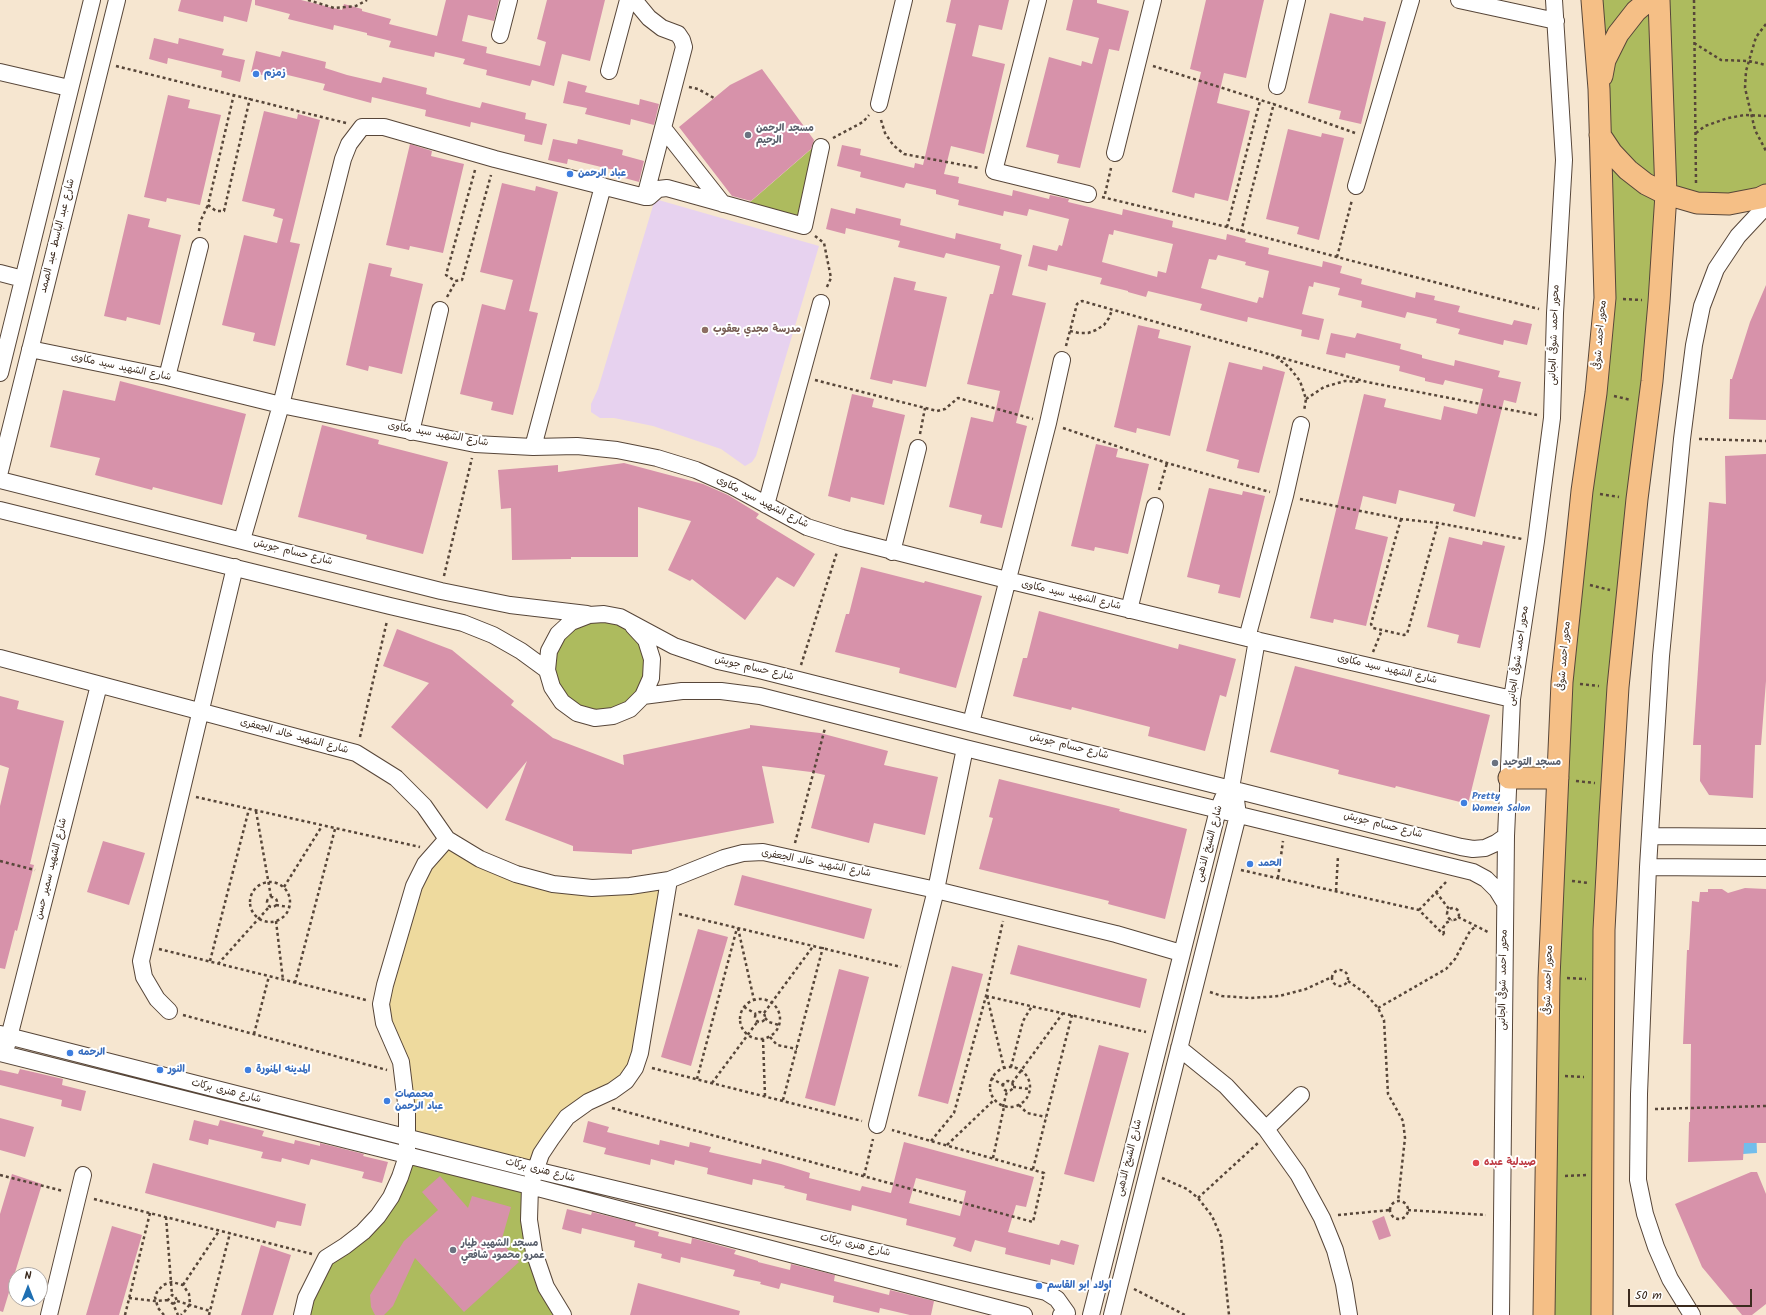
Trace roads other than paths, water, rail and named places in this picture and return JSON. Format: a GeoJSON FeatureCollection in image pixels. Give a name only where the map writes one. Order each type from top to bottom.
{"type":"FeatureCollection","features":[{"type":"Feature","properties":{"kind":"main road","name":"محور احمد شوقى"},"geometry":{"type":"LineString","coordinates":[[1544,1315],[1549,978],[1562,682],[1582,492],[1596,393],[1605,298],[1599,89],[1592,0]]}},
{"type":"Feature","properties":{"kind":"main road"},"geometry":{"type":"LineString","coordinates":[[1599,89],[1605,60],[1618,34],[1636,10],[1649,0]]}},
{"type":"Feature","properties":{"kind":"main road"},"geometry":{"type":"LineString","coordinates":[[1602,1315],[1603,979],[1606,886],[1618,687],[1659,302],[1666,194],[1659,0]]}},
{"type":"Feature","properties":{"kind":"main road"},"geometry":{"type":"LineString","coordinates":[[1600,135],[1612,154],[1628,170],[1646,184],[1666,194],[1697,203],[1765,203]]}},
{"type":"Feature","properties":{"kind":"main road"},"geometry":{"type":"LineString","coordinates":[[1509,778],[1558,778]]}},
{"type":"Feature","properties":{"kind":"street"},"geometry":{"type":"LineString","coordinates":[[0,373],[92,0]]}},
{"type":"Feature","properties":{"kind":"street","name":"شارع عبد الباسط عبد الصمد"},"geometry":{"type":"LineString","coordinates":[[0,471],[117,0]]}},
{"type":"Feature","properties":{"kind":"street"},"geometry":{"type":"LineString","coordinates":[[500,35],[509,0]]}},
{"type":"Feature","properties":{"kind":"street"},"geometry":{"type":"LineString","coordinates":[[609,71],[628,0]]}},
{"type":"Feature","properties":{"kind":"street"},"geometry":{"type":"LineString","coordinates":[[634,0],[649,18],[662,28],[678,34],[682,40],[684,48],[645,197]]}},
{"type":"Feature","properties":{"kind":"street"},"geometry":{"type":"LineString","coordinates":[[879,104],[904,0]]}},
{"type":"Feature","properties":{"kind":"street"},"geometry":{"type":"LineString","coordinates":[[1038,0],[994,171],[1088,194]]}},
{"type":"Feature","properties":{"kind":"street"},"geometry":{"type":"LineString","coordinates":[[1115,154],[1153,0]]}},
{"type":"Feature","properties":{"kind":"street"},"geometry":{"type":"LineString","coordinates":[[1277,86],[1297,0]]}},
{"type":"Feature","properties":{"kind":"street"},"geometry":{"type":"LineString","coordinates":[[1356,186],[1411,0]]}},
{"type":"Feature","properties":{"kind":"street"},"geometry":{"type":"LineString","coordinates":[[1459,0],[1556,21]]}},
{"type":"Feature","properties":{"kind":"street","name":"محور احمد شوقى الجانبى"},"geometry":{"type":"LineString","coordinates":[[1501,1315],[1504,939],[1506,836],[1512,699],[1536,541],[1552,418],[1555,313],[1564,160],[1554,0]]}},
{"type":"Feature","properties":{"kind":"street"},"geometry":{"type":"LineString","coordinates":[[0,72],[70,88]]}},
{"type":"Feature","properties":{"kind":"street"},"geometry":{"type":"LineString","coordinates":[[242,540],[280,405],[343,159],[349,144],[362,127],[384,127],[495,159],[645,197],[649,197],[662,188],[804,226],[821,147]]}},
{"type":"Feature","properties":{"kind":"street"},"geometry":{"type":"LineString","coordinates":[[663,128],[723,204]]}},
{"type":"Feature","properties":{"kind":"street"},"geometry":{"type":"LineString","coordinates":[[533,447],[603,186]]}},
{"type":"Feature","properties":{"kind":"street"},"geometry":{"type":"LineString","coordinates":[[1692,1315],[1670,1279],[1656,1247],[1645,1214],[1638,1180],[1639,1109],[1648,868],[1661,656],[1682,439],[1694,345],[1702,306],[1716,270],[1738,236],[1765,203]]}},
{"type":"Feature","properties":{"kind":"street"},"geometry":{"type":"LineString","coordinates":[[167,377],[200,246]]}},
{"type":"Feature","properties":{"kind":"street"},"geometry":{"type":"LineString","coordinates":[[0,273],[23,279]]}},
{"type":"Feature","properties":{"kind":"street"},"geometry":{"type":"LineString","coordinates":[[766,505],[821,302]]}},
{"type":"Feature","properties":{"kind":"street"},"geometry":{"type":"LineString","coordinates":[[411,432],[440,310]]}},
{"type":"Feature","properties":{"kind":"street","name":"شارع الشهيد سيد مكاوى"},"geometry":{"type":"LineString","coordinates":[[30,349],[167,377],[280,405],[475,444],[533,447],[577,446],[617,450],[657,458],[696,470],[732,486],[807,527],[842,538],[892,552],[1129,610],[1512,699]]}},
{"type":"Feature","properties":{"kind":"street"},"geometry":{"type":"LineString","coordinates":[[971,723],[1048,423],[1062,360]]}},
{"type":"Feature","properties":{"kind":"street"},"geometry":{"type":"LineString","coordinates":[[1231,788],[1252,639],[1301,425]]}},
{"type":"Feature","properties":{"kind":"street"},"geometry":{"type":"LineString","coordinates":[[892,552],[918,448]]}},
{"type":"Feature","properties":{"kind":"street","name":"شارع حسام جويش"},"geometry":{"type":"LineString","coordinates":[[0,480],[441,591],[510,605],[589,615]]}},
{"type":"Feature","properties":{"kind":"street"},"geometry":{"type":"LineString","coordinates":[[1129,610],[1155,506]]}},
{"type":"Feature","properties":{"kind":"street"},"geometry":{"type":"LineString","coordinates":[[0,510],[463,623],[493,635],[521,651],[547,670]]}},
{"type":"Feature","properties":{"kind":"street"},"geometry":{"type":"LineString","coordinates":[[169,1011],[157,999],[144,977],[141,961],[235,567]]}},
{"type":"Feature","properties":{"kind":"street"},"geometry":{"type":"LineString","coordinates":[[604,614],[620,617],[633,626],[646,640],[652,659],[651,678],[643,696],[630,708],[613,716],[595,718],[577,713],[562,702],[552,687],[547,670],[549,651],[558,634],[571,622],[589,615],[604,614]]}},
{"type":"Feature","properties":{"kind":"street","name":"شارع حسام جويش"},"geometry":{"type":"LineString","coordinates":[[633,626],[674,646],[718,661],[796,679],[1473,849],[1485,848],[1506,836]]}},
{"type":"Feature","properties":{"kind":"street","name":"شارع الشهيد خالد الجعفرى"},"geometry":{"type":"LineString","coordinates":[[0,658],[356,753],[396,778],[424,806],[447,838],[480,859],[516,874],[553,884],[592,888],[630,886],[669,880],[724,858],[743,853],[763,852],[936,890],[1116,934],[1181,953]]}},
{"type":"Feature","properties":{"kind":"street","name":"شارع الشهيد سمير حسن"},"geometry":{"type":"LineString","coordinates":[[3,1053],[5,1035],[51,874],[99,685]]}},
{"type":"Feature","properties":{"kind":"street"},"geometry":{"type":"LineString","coordinates":[[643,696],[682,691],[721,691],[760,696],[965,748],[1473,872],[1486,879],[1498,890],[1505,903]]}},
{"type":"Feature","properties":{"kind":"street"},"geometry":{"type":"LineString","coordinates":[[877,1125],[936,890],[965,748]]}},
{"type":"Feature","properties":{"kind":"street","name":"شارع الشيخ الذهبى"},"geometry":{"type":"LineString","coordinates":[[1091,1315],[1218,810],[1223,798],[1231,788],[1236,800],[1238,815],[1147,1171],[1112,1315]]}},
{"type":"Feature","properties":{"kind":"street"},"geometry":{"type":"LineString","coordinates":[[1650,836],[1766,837]]}},
{"type":"Feature","properties":{"kind":"street"},"geometry":{"type":"LineString","coordinates":[[302,1315],[306,1298],[326,1258],[363,1232],[378,1216],[400,1177],[407,1156],[408,1138],[401,1062],[384,1023],[381,1004],[385,985],[414,886],[425,864],[447,838]]}},
{"type":"Feature","properties":{"kind":"street"},"geometry":{"type":"LineString","coordinates":[[1648,868],[1766,868]]}},
{"type":"Feature","properties":{"kind":"street"},"geometry":{"type":"LineString","coordinates":[[563,1315],[546,1287],[534,1252],[528,1220],[530,1186],[534,1170],[544,1149],[567,1117],[588,1102],[612,1091],[626,1082],[636,1064],[640,1053],[669,880]]}},
{"type":"Feature","properties":{"kind":"street","name":"شارع هنرى بركات"},"geometry":{"type":"LineString","coordinates":[[5,1035],[534,1170],[1046,1292],[1057,1298],[1067,1313],[1061,1315]]}},
{"type":"Feature","properties":{"kind":"street"},"geometry":{"type":"LineString","coordinates":[[1179,1048],[1226,1086],[1268,1131],[1298,1174],[1322,1218],[1335,1250],[1344,1284],[1349,1315]]}},
{"type":"Feature","properties":{"kind":"street","name":"شارع هنرى بركات"},"geometry":{"type":"LineString","coordinates":[[3,1053],[530,1186],[1024,1315]]}},
{"type":"Feature","properties":{"kind":"street"},"geometry":{"type":"LineString","coordinates":[[1268,1131],[1301,1095]]}},
{"type":"Feature","properties":{"kind":"street"},"geometry":{"type":"LineString","coordinates":[[49,1315],[83,1175]]}},
{"type":"Feature","properties":{"kind":"water"},"geometry":{"type":"Polygon","coordinates":[[[1756,1125],[1757,1153],[1743,1154],[1742,1126],[1756,1125]]]}},
{"type":"Feature","properties":{"kind":"place","name":"زمزم"},"geometry":{"type":"Point","coordinates":[256,74]}},
{"type":"Feature","properties":{"kind":"place","name":"مسجد الرحمن الرحيم"},"geometry":{"type":"Point","coordinates":[748,135]}},
{"type":"Feature","properties":{"kind":"place","name":"عباد الرحمن"},"geometry":{"type":"Point","coordinates":[570,174]}},
{"type":"Feature","properties":{"kind":"place","name":"مدرسة مجدي يعقوب"},"geometry":{"type":"Point","coordinates":[705,330]}},
{"type":"Feature","properties":{"kind":"place","name":"مسجد التوحيد"},"geometry":{"type":"Point","coordinates":[1495,763]}},
{"type":"Feature","properties":{"kind":"place","name":"Pretty Women Salon"},"geometry":{"type":"Point","coordinates":[1464,803]}},
{"type":"Feature","properties":{"kind":"place","name":"الحمد"},"geometry":{"type":"Point","coordinates":[1250,864]}},
{"type":"Feature","properties":{"kind":"place","name":"الرحمه"},"geometry":{"type":"Point","coordinates":[70,1053]}},
{"type":"Feature","properties":{"kind":"place","name":"النور"},"geometry":{"type":"Point","coordinates":[160,1070]}},
{"type":"Feature","properties":{"kind":"place","name":"المدينه المنورة"},"geometry":{"type":"Point","coordinates":[248,1070]}},
{"type":"Feature","properties":{"kind":"place","name":"محمصات عباد الرحمن"},"geometry":{"type":"Point","coordinates":[387,1101]}},
{"type":"Feature","properties":{"kind":"place","name":"صيدلية عبده"},"geometry":{"type":"Point","coordinates":[1476,1163]}},
{"type":"Feature","properties":{"kind":"place","name":"مسجد الشهيد طيار عمرو محمود شافعي"},"geometry":{"type":"Point","coordinates":[453,1250]}},
{"type":"Feature","properties":{"kind":"place","name":"اولاد ابو القاسم"},"geometry":{"type":"Point","coordinates":[1039,1286]}}]}
